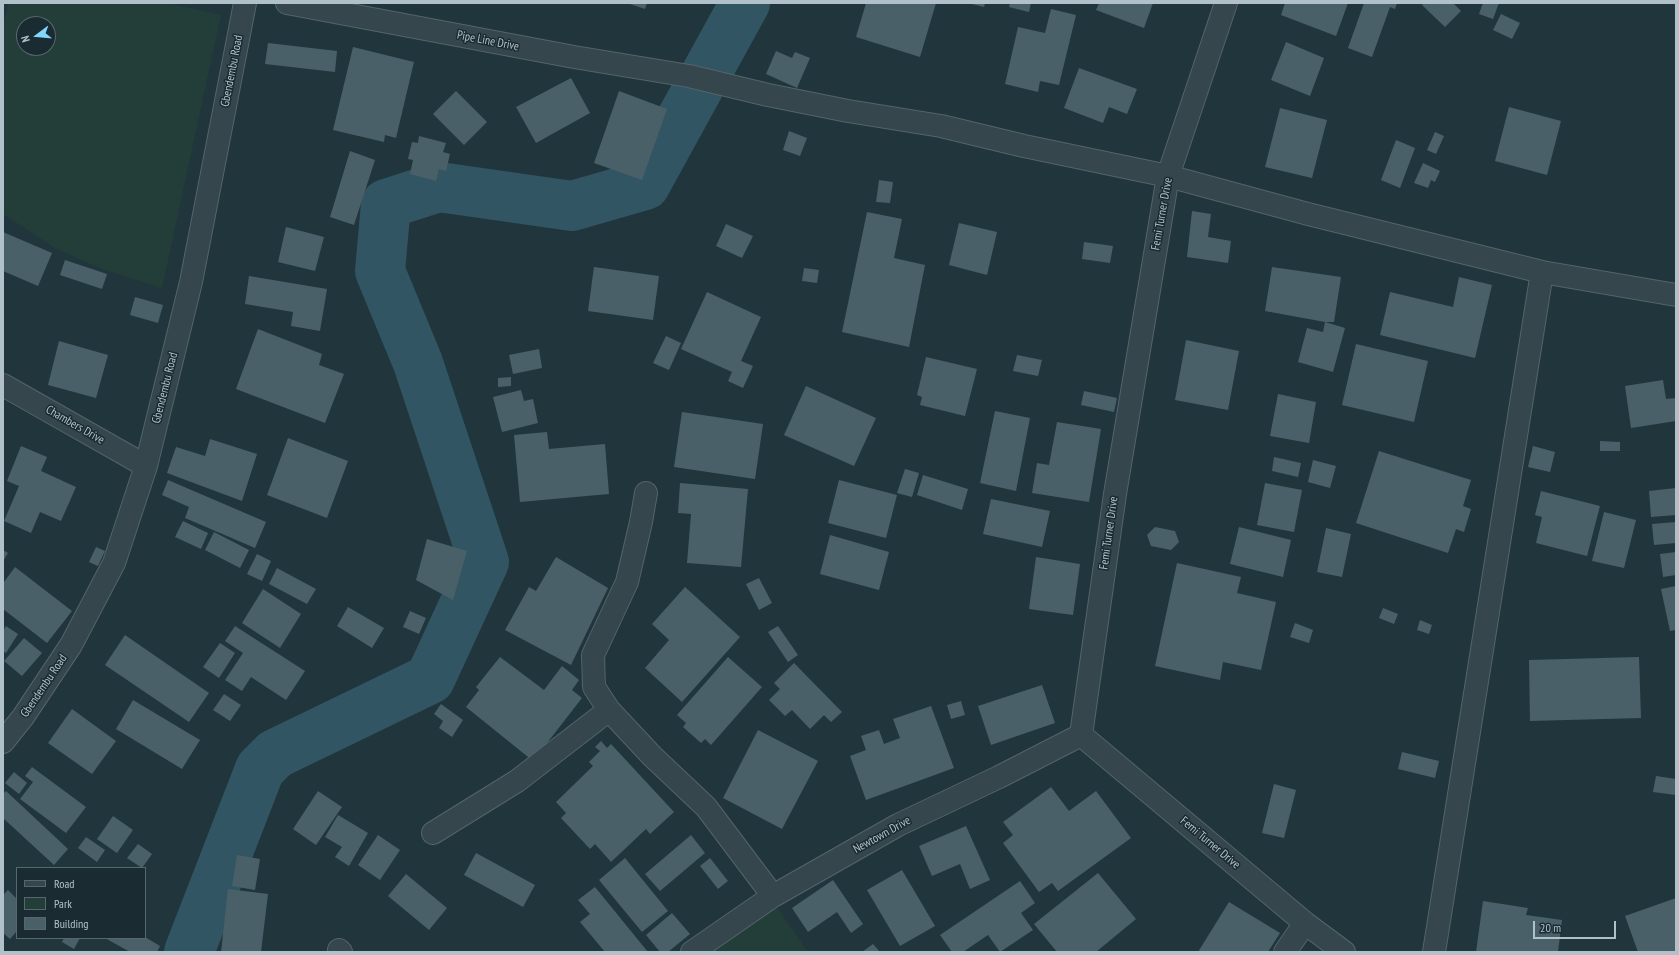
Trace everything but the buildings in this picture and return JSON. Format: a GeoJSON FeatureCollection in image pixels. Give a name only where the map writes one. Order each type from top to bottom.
{"type":"FeatureCollection","features":[{"type":"Feature","properties":{"kind":"street","name":"Gbendembu Road"},"geometry":{"type":"LineString","coordinates":[[3,742],[23,718],[71,645],[114,563],[146,466],[191,282],[245,3]]}},
{"type":"Feature","properties":{"kind":"street","name":"Pipe Line Drive"},"geometry":{"type":"LineString","coordinates":[[287,3],[566,56],[698,78],[768,95],[848,111],[941,126],[1024,146],[1168,176],[1308,214],[1542,272],[1676,296]]}},
{"type":"Feature","properties":{"kind":"street","name":"Femi Turner Drive"},"geometry":{"type":"LineString","coordinates":[[1226,3],[1168,176],[1115,494],[1081,735],[1305,923],[1344,952]]}},
{"type":"Feature","properties":{"kind":"street"},"geometry":{"type":"LineString","coordinates":[[1434,952],[1542,272]]}},
{"type":"Feature","properties":{"kind":"street","name":"Chambers Drive"},"geometry":{"type":"LineString","coordinates":[[3,385],[146,466]]}},
{"type":"Feature","properties":{"kind":"street"},"geometry":{"type":"LineString","coordinates":[[646,493],[627,582],[593,655],[594,687],[609,710],[652,756],[706,808],[773,896]]}},
{"type":"Feature","properties":{"kind":"street"},"geometry":{"type":"LineString","coordinates":[[433,832],[517,781],[609,710]]}},
{"type":"Feature","properties":{"kind":"street","name":"Newtown Drive"},"geometry":{"type":"LineString","coordinates":[[692,952],[773,896],[898,825],[1081,735]]}},
{"type":"Feature","properties":{"kind":"street"},"geometry":{"type":"LineString","coordinates":[[1284,952],[1305,923]]}},
{"type":"Feature","properties":{"kind":"green space"},"geometry":{"type":"Polygon","coordinates":[[[9,3],[167,3],[221,15],[162,288],[102,269],[55,248],[3,214],[3,24],[9,3]]]}},
{"type":"Feature","properties":{"kind":"green space"},"geometry":{"type":"Polygon","coordinates":[[[773,902],[808,952],[702,952],[773,902]]]}},
{"type":"Feature","properties":{"kind":"waterway"},"geometry":{"type":"LineString","coordinates":[[189,952],[260,769],[275,754],[430,679],[484,562],[418,363],[380,271],[386,204],[439,187],[572,206],[645,185],[745,3]]}}]}
